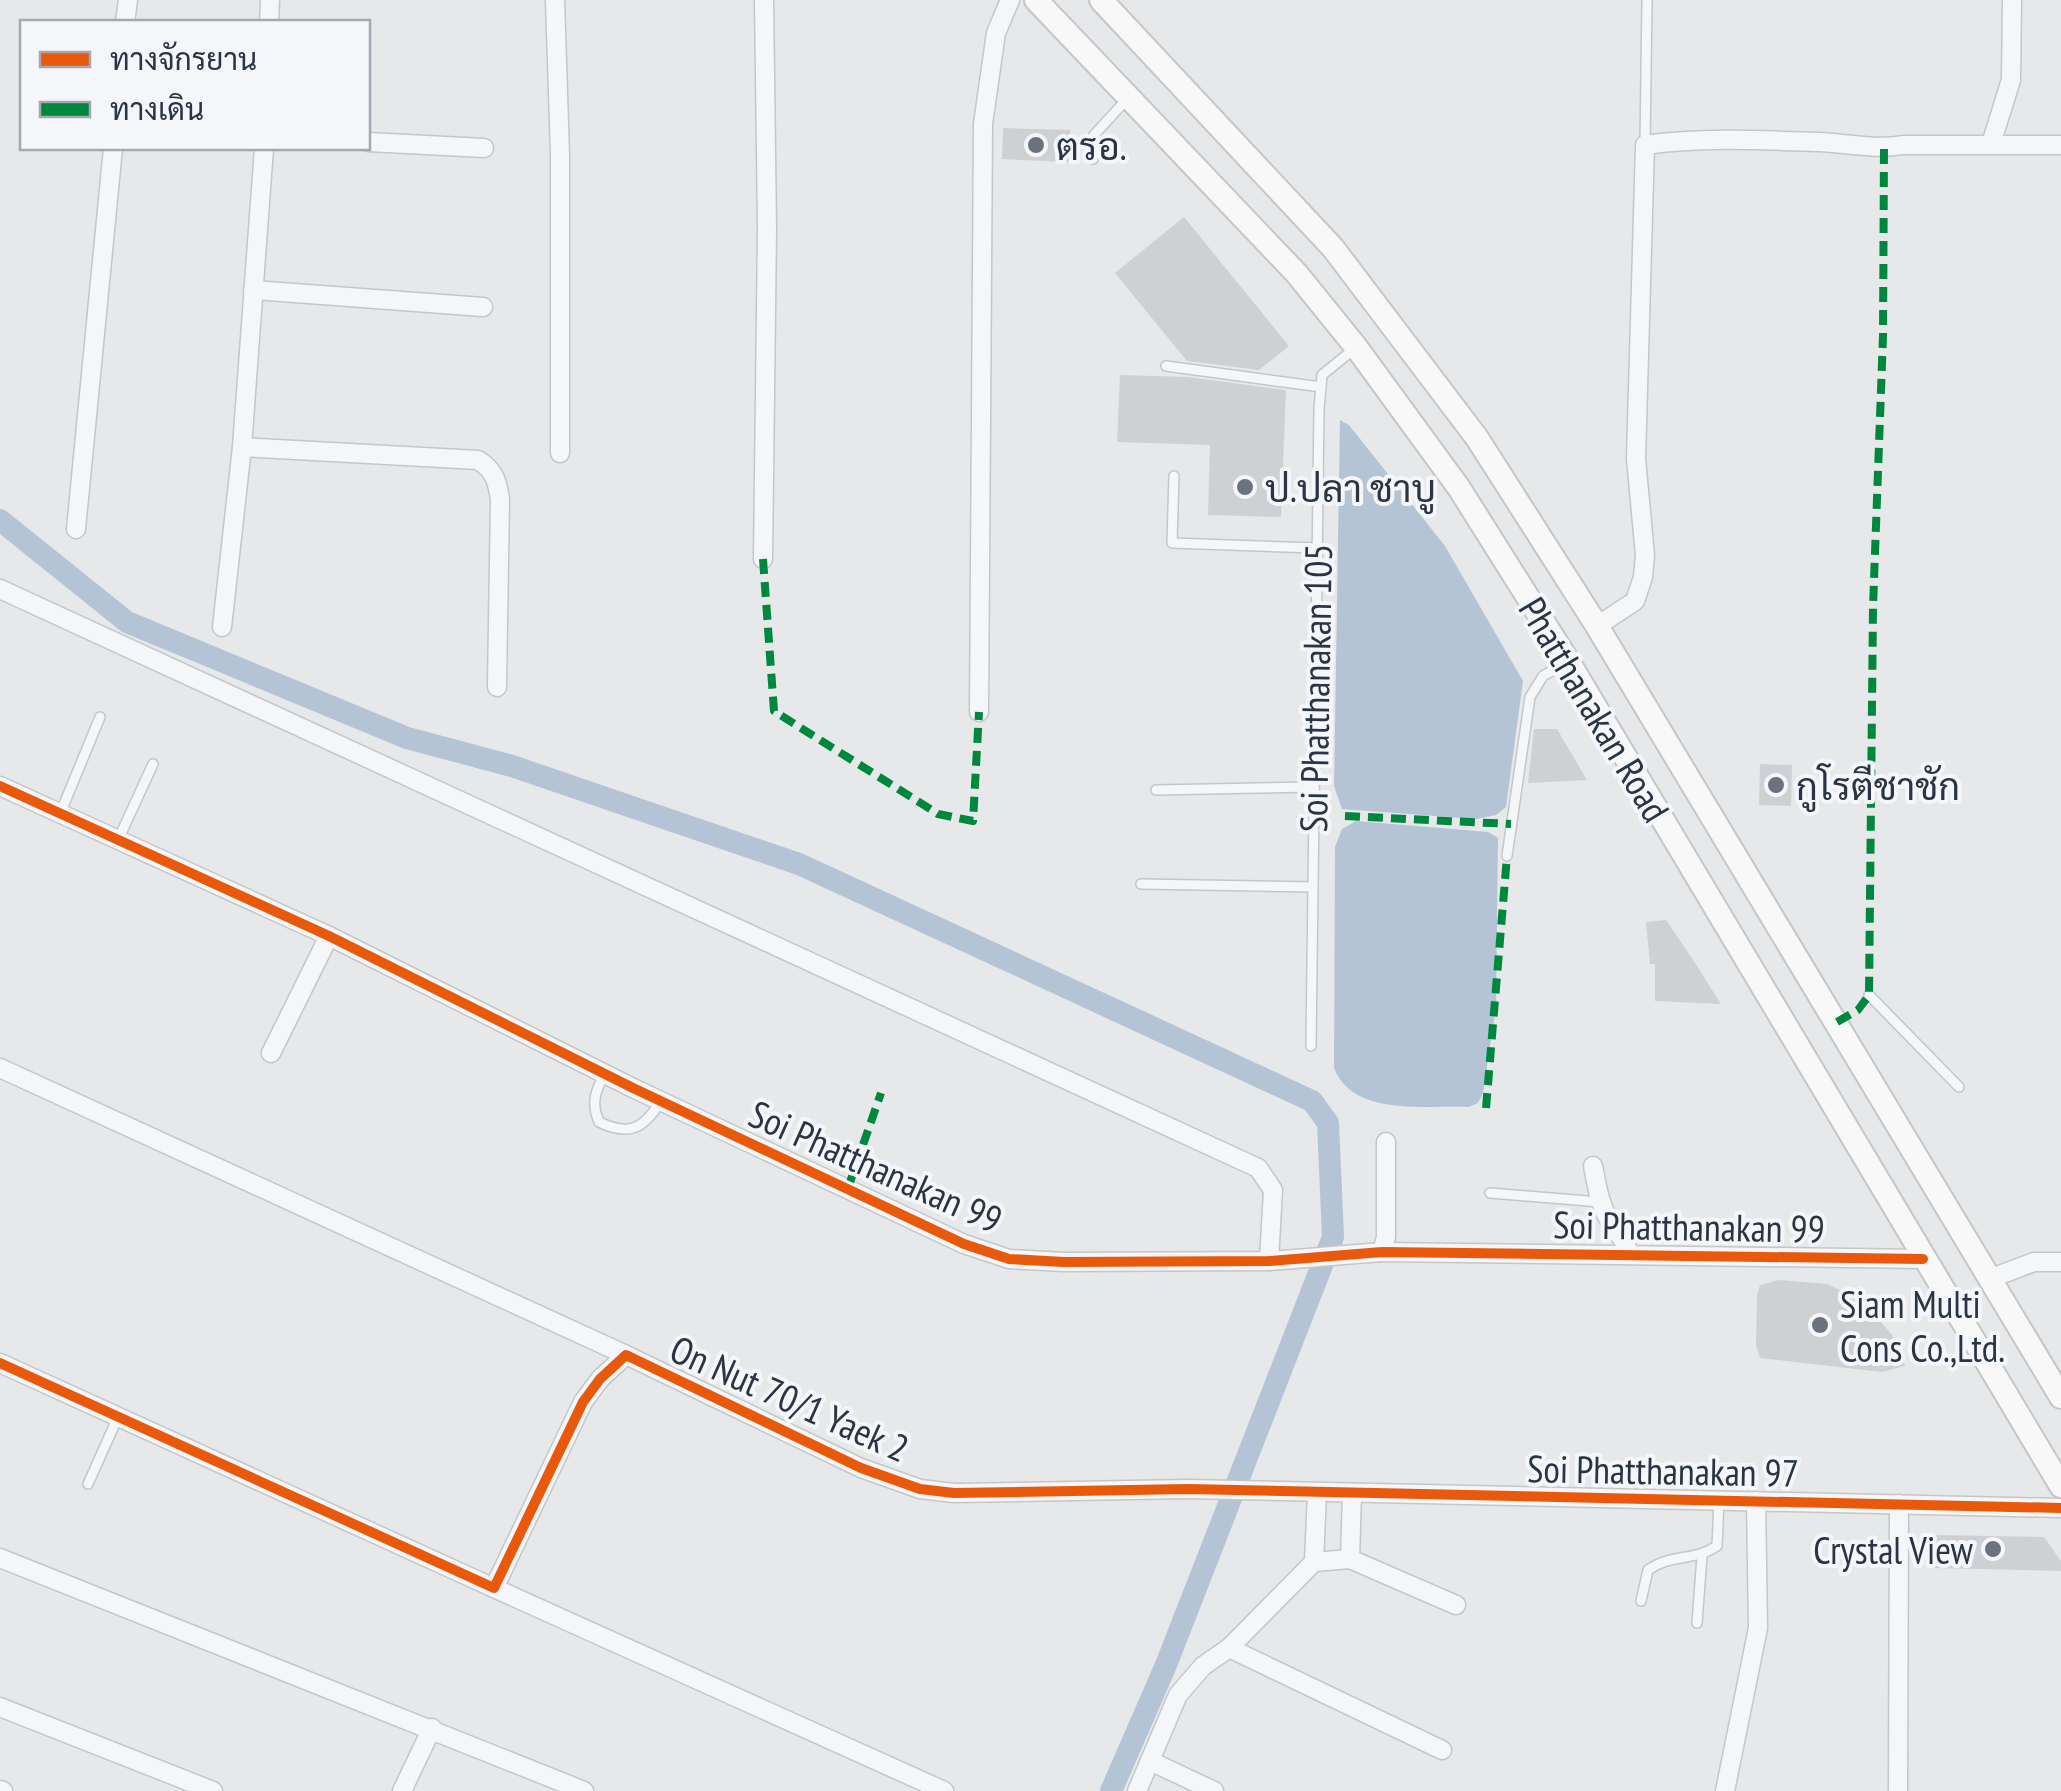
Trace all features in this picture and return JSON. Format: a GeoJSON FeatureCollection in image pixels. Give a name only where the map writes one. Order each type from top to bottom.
{"type":"FeatureCollection","features":[{"type":"Feature","properties":{"kind":"main road","name":"Phatthanakan Road"},"geometry":{"type":"LineString","coordinates":[[1036,0],[1297,274],[1356,346],[1459,488],[1568,661],[2061,1486]]}},
{"type":"Feature","properties":{"kind":"main road","name":"Phatthanakan Road"},"geometry":{"type":"LineString","coordinates":[[1102,0],[1333,248],[1478,438],[1598,626],[2061,1397]]}},
{"type":"Feature","properties":{"kind":"street"},"geometry":{"type":"LineString","coordinates":[[555,0],[560,155],[560,454]]}},
{"type":"Feature","properties":{"kind":"street"},"geometry":{"type":"LineString","coordinates":[[763,559],[767,228],[764,0]]}},
{"type":"Feature","properties":{"kind":"street"},"geometry":{"type":"LineString","coordinates":[[979,712],[983,124],[996,34],[1010,0]]}},
{"type":"Feature","properties":{"kind":"street"},"geometry":{"type":"LineString","coordinates":[[1991,144],[2011,80],[2012,0]]}},
{"type":"Feature","properties":{"kind":"street"},"geometry":{"type":"LineString","coordinates":[[1598,626],[1635,601],[1643,577],[1645,555],[1636,459],[1645,145],[1684,141],[1823,142],[1884,148],[2061,146]]}},
{"type":"Feature","properties":{"kind":"street"},"geometry":{"type":"LineString","coordinates":[[370,142],[484,148]]}},
{"type":"Feature","properties":{"kind":"street"},"geometry":{"type":"LineString","coordinates":[[76,530],[113,150]]}},
{"type":"Feature","properties":{"kind":"street"},"geometry":{"type":"LineString","coordinates":[[222,627],[242,447],[264,150]]}},
{"type":"Feature","properties":{"kind":"street"},"geometry":{"type":"LineString","coordinates":[[253,290],[483,307]]}},
{"type":"Feature","properties":{"kind":"street"},"geometry":{"type":"LineString","coordinates":[[242,447],[478,460],[488,466],[496,478],[500,499],[497,687]]}},
{"type":"Feature","properties":{"kind":"street"},"geometry":{"type":"LineString","coordinates":[[0,589],[1258,1168],[1273,1190],[1269,1261]]}},
{"type":"Feature","properties":{"kind":"street","name":"Soi Phatthanakan 99"},"geometry":{"type":"LineString","coordinates":[[0,786],[329,936],[661,1101],[964,1244],[1010,1259],[1269,1261],[1382,1252],[1923,1259]]}},
{"type":"Feature","properties":{"kind":"street"},"geometry":{"type":"LineString","coordinates":[[271,1053],[329,936]]}},
{"type":"Feature","properties":{"kind":"street"},"geometry":{"type":"LineString","coordinates":[[0,1068],[626,1355]]}},
{"type":"Feature","properties":{"kind":"street"},"geometry":{"type":"LineString","coordinates":[[1382,1252],[1386,1236],[1386,1142]]}},
{"type":"Feature","properties":{"kind":"street"},"geometry":{"type":"LineString","coordinates":[[1593,1166],[1600,1202],[1611,1224],[1626,1240],[1629,1254]]}},
{"type":"Feature","properties":{"kind":"street"},"geometry":{"type":"LineString","coordinates":[[1989,1279],[2034,1262],[2061,1262]]}},
{"type":"Feature","properties":{"kind":"street","name":"On Nut 70/1 Yaek 2"},"geometry":{"type":"LineString","coordinates":[[494,1588],[584,1402],[600,1379],[626,1355],[861,1468],[920,1490],[1264,1492]]}},
{"type":"Feature","properties":{"kind":"street"},"geometry":{"type":"LineString","coordinates":[[0,1363],[944,1791]]}},
{"type":"Feature","properties":{"kind":"street","name":"Soi Phatthanakan 97"},"geometry":{"type":"LineString","coordinates":[[1264,1492],[2061,1508]]}},
{"type":"Feature","properties":{"kind":"street"},"geometry":{"type":"LineString","coordinates":[[1314,1562],[1317,1493]]}},
{"type":"Feature","properties":{"kind":"street"},"geometry":{"type":"LineString","coordinates":[[1350,1559],[1352,1494]]}},
{"type":"Feature","properties":{"kind":"street"},"geometry":{"type":"LineString","coordinates":[[1725,1791],[1758,1628],[1756,1502]]}},
{"type":"Feature","properties":{"kind":"street"},"geometry":{"type":"LineString","coordinates":[[1898,1791],[1899,1504]]}},
{"type":"Feature","properties":{"kind":"street"},"geometry":{"type":"LineString","coordinates":[[0,1558],[584,1791]]}},
{"type":"Feature","properties":{"kind":"street"},"geometry":{"type":"LineString","coordinates":[[1137,1791],[1178,1695],[1203,1666],[1229,1648],[1314,1562],[1350,1559],[1456,1605]]}},
{"type":"Feature","properties":{"kind":"street"},"geometry":{"type":"LineString","coordinates":[[1229,1648],[1442,1750]]}},
{"type":"Feature","properties":{"kind":"street"},"geometry":{"type":"LineString","coordinates":[[0,1707],[213,1791]]}},
{"type":"Feature","properties":{"kind":"street"},"geometry":{"type":"LineString","coordinates":[[402,1791],[432,1728]]}},
{"type":"Feature","properties":{"kind":"street"},"geometry":{"type":"LineString","coordinates":[[1150,1762],[1214,1791]]}},
{"type":"Feature","properties":{"kind":"lane"},"geometry":{"type":"LineString","coordinates":[[1645,145],[1647,0]]}},
{"type":"Feature","properties":{"kind":"lane"},"geometry":{"type":"LineString","coordinates":[[1093,160],[1094,135],[1130,96]]}},
{"type":"Feature","properties":{"kind":"lane"},"geometry":{"type":"LineString","coordinates":[[1166,366],[1321,387],[1322,375],[1356,346]]}},
{"type":"Feature","properties":{"kind":"lane","name":"Soi Phatthanakan 105"},"geometry":{"type":"LineString","coordinates":[[1311,1046],[1321,387]]}},
{"type":"Feature","properties":{"kind":"lane"},"geometry":{"type":"LineString","coordinates":[[1174,476],[1172,542],[1317,548]]}},
{"type":"Feature","properties":{"kind":"lane"},"geometry":{"type":"LineString","coordinates":[[1508,856],[1530,698],[1543,676],[1568,661]]}},
{"type":"Feature","properties":{"kind":"lane"},"geometry":{"type":"LineString","coordinates":[[60,814],[100,717]]}},
{"type":"Feature","properties":{"kind":"lane"},"geometry":{"type":"LineString","coordinates":[[118,840],[153,764]]}},
{"type":"Feature","properties":{"kind":"lane"},"geometry":{"type":"LineString","coordinates":[[1156,790],[1314,787]]}},
{"type":"Feature","properties":{"kind":"lane"},"geometry":{"type":"LineString","coordinates":[[1141,884],[1313,887]]}},
{"type":"Feature","properties":{"kind":"lane"},"geometry":{"type":"LineString","coordinates":[[1869,995],[1959,1087]]}},
{"type":"Feature","properties":{"kind":"lane"},"geometry":{"type":"LineString","coordinates":[[606,1072],[595,1092],[594,1109],[599,1122],[614,1129],[632,1129],[648,1121],[661,1101]]}},
{"type":"Feature","properties":{"kind":"lane"},"geometry":{"type":"LineString","coordinates":[[1490,1193],[1600,1202]]}},
{"type":"Feature","properties":{"kind":"lane"},"geometry":{"type":"LineString","coordinates":[[88,1484],[118,1417]]}},
{"type":"Feature","properties":{"kind":"lane"},"geometry":{"type":"LineString","coordinates":[[1641,1601],[1648,1570],[1665,1558],[1702,1556],[1717,1546],[1719,1501]]}},
{"type":"Feature","properties":{"kind":"lane"},"geometry":{"type":"LineString","coordinates":[[1698,1623],[1702,1556]]}},
{"type":"Feature","properties":{"kind":"water"},"geometry":{"type":"Polygon","coordinates":[[[1340,420],[1349,425],[1445,546],[1523,681],[1506,807],[1496,815],[1476,819],[1342,809],[1334,786],[1340,420]]]}},
{"type":"Feature","properties":{"kind":"water"},"geometry":{"type":"Polygon","coordinates":[[[1356,821],[1488,832],[1498,838],[1496,1006],[1483,1093],[1478,1103],[1469,1107],[1412,1107],[1373,1101],[1343,1084],[1334,1068],[1335,847],[1342,829],[1356,821]]]}},
{"type":"Feature","properties":{"kind":"building","name":"ตรอ."},"geometry":{"type":"Polygon","coordinates":[[[1003,128],[1070,130],[1069,162],[1002,159],[1003,128]]]}},
{"type":"Feature","properties":{"kind":"building"},"geometry":{"type":"Polygon","coordinates":[[[1184,217],[1289,346],[1259,370],[1187,361],[1115,273],[1184,217]]]}},
{"type":"Feature","properties":{"kind":"building"},"geometry":{"type":"Polygon","coordinates":[[[1120,375],[1188,377],[1286,390],[1281,517],[1208,515],[1210,445],[1117,442],[1120,375]]]}},
{"type":"Feature","properties":{"kind":"building"},"geometry":{"type":"Polygon","coordinates":[[[1534,729],[1557,729],[1587,780],[1528,783],[1534,729]]]}},
{"type":"Feature","properties":{"kind":"building","name":"กูโรตีชาชัก"},"geometry":{"type":"Polygon","coordinates":[[[1760,764],[1792,765],[1791,806],[1759,805],[1760,764]]]}},
{"type":"Feature","properties":{"kind":"building"},"geometry":{"type":"Polygon","coordinates":[[[1666,920],[1721,1004],[1655,1001],[1655,964],[1650,964],[1646,922],[1666,920]]]}},
{"type":"Feature","properties":{"kind":"building","name":"Siam Multi Cons Co.,Ltd."},"geometry":{"type":"Polygon","coordinates":[[[1779,1280],[1827,1284],[1851,1295],[1892,1335],[1905,1366],[1882,1372],[1760,1358],[1756,1345],[1757,1296],[1760,1285],[1779,1280]]]}},
{"type":"Feature","properties":{"kind":"building","name":"Crystal View"},"geometry":{"type":"Polygon","coordinates":[[[1934,1535],[2044,1537],[2061,1561],[2061,1571],[1933,1568],[1934,1535]]]}},
{"type":"Feature","properties":{"kind":"waterway"},"geometry":{"type":"LineString","coordinates":[[0,520],[127,622],[407,738],[512,766],[799,864],[1312,1101],[1328,1123],[1333,1237],[1166,1665],[1111,1791]]}},
{"type":"Feature","properties":{"kind":"marked path"},"geometry":{"type":"LineString","coordinates":[[1837,1022],[1858,1010],[1869,995],[1884,149]]}},
{"type":"Feature","properties":{"kind":"marked path"},"geometry":{"type":"LineString","coordinates":[[763,559],[774,711],[938,814],[973,821],[979,712]]}},
{"type":"Feature","properties":{"kind":"marked path"},"geometry":{"type":"LineString","coordinates":[[1345,816],[1511,824]]}},
{"type":"Feature","properties":{"kind":"marked path"},"geometry":{"type":"LineString","coordinates":[[1486,1108],[1507,856]]}},
{"type":"Feature","properties":{"kind":"marked path"},"geometry":{"type":"LineString","coordinates":[[848,1188],[881,1093]]}},
{"type":"Feature","properties":{"kind":"cycle path"},"geometry":{"type":"LineString","coordinates":[[0,786],[329,936],[633,1088],[964,1244],[1009,1259],[1269,1261],[1382,1252],[1923,1259]]}},
{"type":"Feature","properties":{"kind":"cycle path"},"geometry":{"type":"LineString","coordinates":[[0,1363],[494,1588],[583,1402],[626,1355],[861,1468],[920,1489],[954,1493],[1188,1489],[2061,1508]]}},
{"type":"Feature","properties":{"kind":"place","name":"ตรอ."},"geometry":{"type":"Point","coordinates":[1036,145]}},
{"type":"Feature","properties":{"kind":"place","name":"ป.ปลา ชาบู"},"geometry":{"type":"Point","coordinates":[1245,487]}},
{"type":"Feature","properties":{"kind":"place","name":"กูโรตีชาชัก"},"geometry":{"type":"Point","coordinates":[1776,785]}},
{"type":"Feature","properties":{"kind":"place","name":"Siam Multi Cons Co.,Ltd."},"geometry":{"type":"Point","coordinates":[1820,1325]}},
{"type":"Feature","properties":{"kind":"place","name":"Crystal View"},"geometry":{"type":"Point","coordinates":[1993,1549]}}]}
